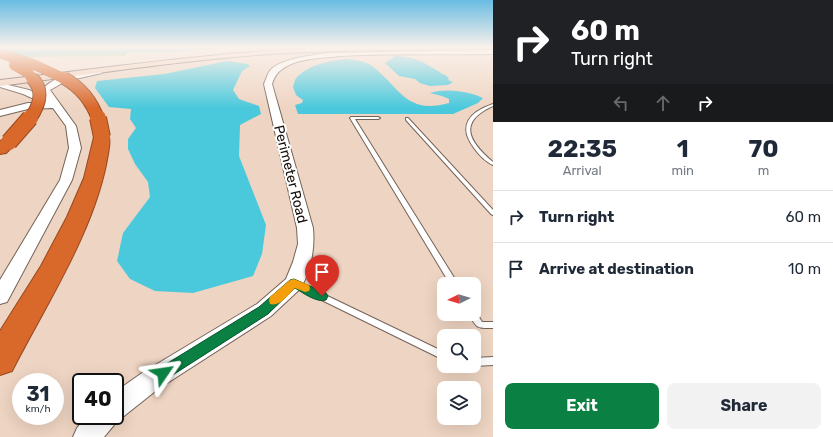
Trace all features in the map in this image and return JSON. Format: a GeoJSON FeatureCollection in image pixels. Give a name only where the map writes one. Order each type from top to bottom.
{"type":"FeatureCollection","features":[{"type":"Feature","properties":{"kind":"highway"},"geometry":{"type":"LineString","coordinates":[[4,146],[25,126],[39,101],[40,91],[36,80],[30,74],[19,67]]}},
{"type":"Feature","properties":{"kind":"highway"},"geometry":{"type":"LineString","coordinates":[[0,360],[56,263],[84,204],[96,173],[101,153],[102,137],[96,112],[91,102],[76,86],[56,74],[38,67]]}},
{"type":"Feature","properties":{"kind":"main road"},"geometry":{"type":"LineString","coordinates":[[1,81],[94,67]]}},
{"type":"Feature","properties":{"kind":"main road"},"geometry":{"type":"LineString","coordinates":[[1,81],[128,67]]}},
{"type":"Feature","properties":{"kind":"street","name":"Perimeter Road"},"geometry":{"type":"LineString","coordinates":[[124,401],[150,381],[264,310],[294,283],[302,262],[306,244],[305,228],[268,84],[273,71],[280,67]]}},
{"type":"Feature","properties":{"kind":"street"},"geometry":{"type":"LineString","coordinates":[[0,297],[66,180],[75,148],[71,126],[55,106],[46,90],[49,86],[75,77],[100,71]]}},
{"type":"Feature","properties":{"kind":"street"},"geometry":{"type":"LineString","coordinates":[[1,81],[55,106]]}},
{"type":"Feature","properties":{"kind":"street"},"geometry":{"type":"LineString","coordinates":[[0,113],[28,106],[55,106]]}},
{"type":"Feature","properties":{"kind":"street"},"geometry":{"type":"LineString","coordinates":[[86,437],[97,425]]}},
{"type":"Feature","properties":{"kind":"lane"},"geometry":{"type":"LineString","coordinates":[[493,105],[476,113],[470,119],[468,126],[469,136],[476,148],[493,164]]}},
{"type":"Feature","properties":{"kind":"lane"},"geometry":{"type":"LineString","coordinates":[[378,118],[352,118],[450,277]]}},
{"type":"Feature","properties":{"kind":"lane"},"geometry":{"type":"LineString","coordinates":[[407,119],[493,213]]}},
{"type":"Feature","properties":{"kind":"lane"},"geometry":{"type":"LineString","coordinates":[[294,283],[437,353]]}},
{"type":"Feature","properties":{"kind":"lane"},"geometry":{"type":"LineString","coordinates":[[477,321],[480,325],[493,325]]}},
{"type":"Feature","properties":{"kind":"lane"},"geometry":{"type":"LineString","coordinates":[[481,362],[493,362]]}},
{"type":"Feature","properties":{"kind":"shaded area"},"geometry":{"type":"Polygon","coordinates":[[[154,67],[493,67],[493,437],[0,437],[0,86],[154,67]]]}},
{"type":"Feature","properties":{"kind":"water"},"geometry":{"type":"Polygon","coordinates":[[[196,67],[248,67],[242,71],[233,90],[239,99],[259,106],[261,114],[240,125],[239,156],[266,225],[262,254],[253,276],[193,293],[155,291],[130,279],[117,261],[123,233],[150,197],[148,182],[135,164],[128,149],[128,139],[136,128],[130,119],[131,109],[109,107],[95,88],[97,81],[164,74],[196,67]]]}},
{"type":"Feature","properties":{"kind":"water"},"geometry":{"type":"Polygon","coordinates":[[[374,67],[404,97],[422,105],[434,106],[449,103],[449,99],[430,93],[437,91],[464,92],[483,98],[478,103],[453,114],[298,114],[295,105],[302,103],[303,100],[296,95],[293,87],[297,77],[309,68],[374,67]]]}},
{"type":"Feature","properties":{"kind":"water"},"geometry":{"type":"Polygon","coordinates":[[[390,67],[432,67],[445,75],[449,78],[448,80],[453,82],[448,85],[430,86],[420,83],[415,79],[399,76],[390,67]]]}},
{"type":"Feature","properties":{"kind":"slow traffic"},"geometry":{"type":"LineString","coordinates":[[275,300],[294,283],[305,288]]}},
{"type":"Feature","properties":{"kind":"route"},"geometry":{"type":"LineString","coordinates":[[163,373],[264,310],[294,283],[322,296]]}}]}
